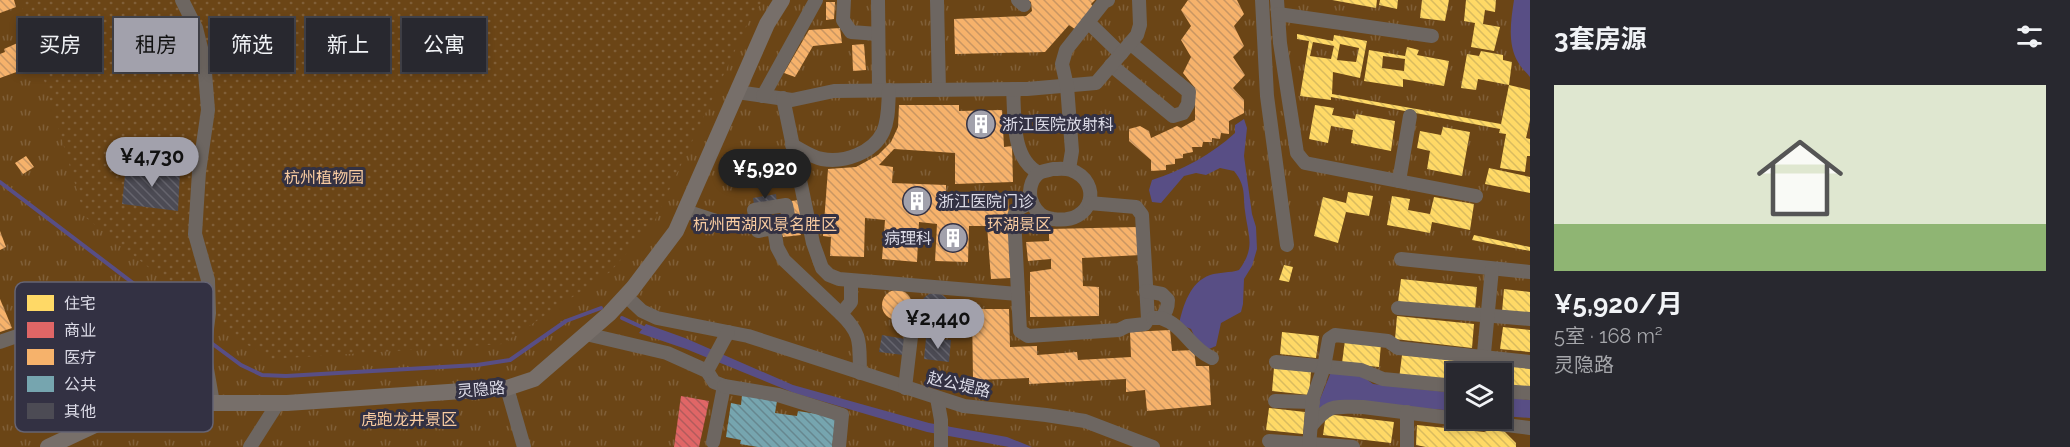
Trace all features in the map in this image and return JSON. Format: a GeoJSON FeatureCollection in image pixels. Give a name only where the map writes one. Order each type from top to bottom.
{"type":"FeatureCollection","features":[{"type":"Feature","properties":{"kind":"main road","name":"灵隐路"},"geometry":{"type":"LineString","coordinates":[[213,403],[278,403],[507,388],[534,379],[626,296],[676,231],[767,24],[782,0]]}},
{"type":"Feature","properties":{"kind":"main road","name":"灵隐路"},"geometry":{"type":"LineString","coordinates":[[48,447],[80,432]]}},
{"type":"Feature","properties":{"kind":"street"},"geometry":{"type":"LineString","coordinates":[[182,0],[196,28],[204,60],[208,110],[199,172],[195,234],[208,282]]}},
{"type":"Feature","properties":{"kind":"street"},"geometry":{"type":"LineString","coordinates":[[763,96],[816,0]]}},
{"type":"Feature","properties":{"kind":"street"},"geometry":{"type":"LineString","coordinates":[[844,0],[843,20],[851,32],[878,34]]}},
{"type":"Feature","properties":{"kind":"street"},"geometry":{"type":"LineString","coordinates":[[792,145],[809,155],[822,159],[850,158],[874,144],[882,134],[888,120],[878,34],[878,0]]}},
{"type":"Feature","properties":{"kind":"street"},"geometry":{"type":"LineString","coordinates":[[938,0],[939,90]]}},
{"type":"Feature","properties":{"kind":"street"},"geometry":{"type":"LineString","coordinates":[[1069,169],[1072,151],[1067,86],[1062,64],[1066,50],[1108,0]]}},
{"type":"Feature","properties":{"kind":"street"},"geometry":{"type":"LineString","coordinates":[[737,92],[792,100],[834,91],[1013,89],[1096,83],[1137,35],[1140,25],[1139,0]]}},
{"type":"Feature","properties":{"kind":"street"},"geometry":{"type":"LineString","coordinates":[[1262,0],[1267,96],[1287,245]]}},
{"type":"Feature","properties":{"kind":"street"},"geometry":{"type":"LineString","coordinates":[[1277,0],[1280,43],[1297,153],[1305,163],[1476,196]]}},
{"type":"Feature","properties":{"kind":"street"},"geometry":{"type":"LineString","coordinates":[[1278,14],[1432,36]]}},
{"type":"Feature","properties":{"kind":"street"},"geometry":{"type":"LineString","coordinates":[[1088,22],[1189,92],[1188,104],[1183,113],[1173,116],[1111,65]]}},
{"type":"Feature","properties":{"kind":"street"},"geometry":{"type":"LineString","coordinates":[[1013,89],[1019,151],[1028,168],[1039,173]]}},
{"type":"Feature","properties":{"kind":"street"},"geometry":{"type":"LineString","coordinates":[[783,99],[813,243],[822,268],[828,275],[839,279],[1018,294]]}},
{"type":"Feature","properties":{"kind":"street"},"geometry":{"type":"LineString","coordinates":[[1399,181],[1410,116]]}},
{"type":"Feature","properties":{"kind":"street"},"geometry":{"type":"LineString","coordinates":[[1053,169],[1069,169],[1081,176],[1087,184],[1091,195],[1088,208],[1077,218],[1062,220],[1047,218],[1039,214],[1029,192],[1039,173],[1053,169]]}},
{"type":"Feature","properties":{"kind":"street"},"geometry":{"type":"LineString","coordinates":[[1032,201],[1018,209],[1014,216],[1020,331],[1028,336],[1119,330],[1127,326],[1145,324],[1168,307],[1168,300],[1162,294],[1146,291]]}},
{"type":"Feature","properties":{"kind":"street"},"geometry":{"type":"LineString","coordinates":[[1089,203],[1136,207],[1142,215],[1146,291],[1155,318]]}},
{"type":"Feature","properties":{"kind":"street"},"geometry":{"type":"LineString","coordinates":[[786,205],[790,225],[774,228],[758,231],[754,210],[786,205]]}},
{"type":"Feature","properties":{"kind":"street"},"geometry":{"type":"LineString","coordinates":[[685,211],[719,222],[757,224]]}},
{"type":"Feature","properties":{"kind":"street"},"geometry":{"type":"LineString","coordinates":[[774,228],[777,247],[784,260],[854,326],[859,338],[860,373]]}},
{"type":"Feature","properties":{"kind":"street"},"geometry":{"type":"LineString","coordinates":[[1401,260],[1530,272]]}},
{"type":"Feature","properties":{"kind":"street"},"geometry":{"type":"LineString","coordinates":[[1483,363],[1492,268]]}},
{"type":"Feature","properties":{"kind":"street"},"geometry":{"type":"LineString","coordinates":[[841,314],[850,302],[851,280]]}},
{"type":"Feature","properties":{"kind":"street","name":"赵公堤路"},"geometry":{"type":"LineString","coordinates":[[626,296],[642,311],[657,318],[748,336],[964,406],[1085,421],[1153,447]]}},
{"type":"Feature","properties":{"kind":"street"},"geometry":{"type":"LineString","coordinates":[[1398,308],[1530,319]]}},
{"type":"Feature","properties":{"kind":"street"},"geometry":{"type":"LineString","coordinates":[[1155,318],[1172,321],[1202,354],[1212,358]]}},
{"type":"Feature","properties":{"kind":"street"},"geometry":{"type":"LineString","coordinates":[[728,332],[709,367],[714,382],[724,386],[778,395],[842,415],[839,447]]}},
{"type":"Feature","properties":{"kind":"street"},"geometry":{"type":"LineString","coordinates":[[586,334],[709,367]]}},
{"type":"Feature","properties":{"kind":"street"},"geometry":{"type":"LineString","coordinates":[[1309,445],[1313,402],[1324,367],[1329,339],[1335,334],[1389,341],[1398,348],[1530,362]]}},
{"type":"Feature","properties":{"kind":"street"},"geometry":{"type":"LineString","coordinates":[[0,342],[15,337]]}},
{"type":"Feature","properties":{"kind":"street"},"geometry":{"type":"LineString","coordinates":[[905,388],[911,337]]}},
{"type":"Feature","properties":{"kind":"street"},"geometry":{"type":"LineString","coordinates":[[1276,362],[1361,369],[1383,379],[1446,385]]}},
{"type":"Feature","properties":{"kind":"street"},"geometry":{"type":"LineString","coordinates":[[712,442],[724,386]]}},
{"type":"Feature","properties":{"kind":"street"},"geometry":{"type":"LineString","coordinates":[[507,388],[524,447]]}},
{"type":"Feature","properties":{"kind":"street"},"geometry":{"type":"LineString","coordinates":[[1512,392],[1530,393]]}},
{"type":"Feature","properties":{"kind":"street"},"geometry":{"type":"LineString","coordinates":[[937,398],[941,420],[941,443]]}},
{"type":"Feature","properties":{"kind":"street"},"geometry":{"type":"LineString","coordinates":[[1275,401],[1313,402]]}},
{"type":"Feature","properties":{"kind":"street"},"geometry":{"type":"LineString","coordinates":[[250,447],[278,403]]}},
{"type":"Feature","properties":{"kind":"street"},"geometry":{"type":"LineString","coordinates":[[1311,426],[1323,412],[1335,407],[1363,407],[1530,428]]}},
{"type":"Feature","properties":{"kind":"street"},"geometry":{"type":"LineString","coordinates":[[1407,412],[1407,447]]}},
{"type":"Feature","properties":{"kind":"street"},"geometry":{"type":"LineString","coordinates":[[1269,441],[1353,447]]}},
{"type":"Feature","properties":{"kind":"green space","name":"环湖景区"},"geometry":{"type":"Polygon","coordinates":[[[0,0],[1530,0],[1530,447],[0,447],[0,0]]]}},
{"type":"Feature","properties":{"kind":"green space","name":"杭州植物园"},"geometry":{"type":"Polygon","coordinates":[[[20,0],[763,0],[749,21],[654,222],[610,272],[502,344],[272,359],[244,343],[213,318],[213,282],[167,282],[85,217],[42,72],[102,72],[102,18],[25,18],[20,0]]]}},
{"type":"Feature","properties":{"kind":"shaded area"},"geometry":{"type":"Polygon","coordinates":[[[1514,0],[1530,0],[1530,77],[1519,64],[1512,47],[1514,0]]]}},
{"type":"Feature","properties":{"kind":"shaded area"},"geometry":{"type":"Polygon","coordinates":[[[1244,119],[1247,128],[1244,156],[1256,227],[1257,249],[1252,266],[1244,279],[1241,312],[1221,323],[1216,346],[1209,349],[1199,346],[1191,329],[1179,324],[1188,295],[1197,283],[1210,275],[1239,270],[1248,255],[1250,241],[1240,181],[1234,171],[1220,168],[1206,175],[1196,173],[1184,176],[1161,203],[1152,202],[1149,190],[1152,180],[1186,166],[1217,148],[1235,133],[1235,125],[1244,119]]]}},
{"type":"Feature","properties":{"kind":"shaded area"},"geometry":{"type":"Polygon","coordinates":[[[646,324],[685,338],[793,385],[929,423],[1007,437],[1032,447],[1009,447],[927,432],[794,393],[686,349],[639,333],[646,324]]]}},
{"type":"Feature","properties":{"kind":"shaded area"},"geometry":{"type":"Polygon","coordinates":[[[1331,372],[1358,373],[1373,384],[1446,392],[1446,410],[1338,401],[1311,421],[1331,372]]]}},
{"type":"Feature","properties":{"kind":"shaded area"},"geometry":{"type":"Polygon","coordinates":[[[1512,398],[1530,400],[1530,418],[1512,417],[1512,398]]]}},
{"type":"Feature","properties":{"kind":"building: 住宅"},"geometry":{"type":"Polygon","coordinates":[[[1332,0],[1377,0],[1376,8],[1332,0]]]}},
{"type":"Feature","properties":{"kind":"building: 住宅"},"geometry":{"type":"Polygon","coordinates":[[[1380,0],[1398,0],[1397,9],[1379,5],[1380,0]]]}},
{"type":"Feature","properties":{"kind":"building: 住宅"},"geometry":{"type":"Polygon","coordinates":[[[1422,0],[1449,0],[1445,21],[1420,18],[1422,0]]]}},
{"type":"Feature","properties":{"kind":"building: 住宅"},"geometry":{"type":"Polygon","coordinates":[[[1466,0],[1496,0],[1495,12],[1485,10],[1483,24],[1500,27],[1494,51],[1471,47],[1475,23],[1464,21],[1466,0]]]}},
{"type":"Feature","properties":{"kind":"building: 住宅"},"geometry":{"type":"Polygon","coordinates":[[[1297,34],[1333,41],[1334,35],[1367,41],[1360,78],[1333,72],[1332,94],[1501,124],[1509,85],[1530,90],[1530,120],[1526,138],[1530,139],[1530,156],[1527,156],[1525,172],[1500,168],[1506,134],[1499,133],[1500,129],[1331,97],[1331,100],[1300,96],[1309,41],[1297,39],[1297,34]],[[1313,42],[1310,56],[1331,59],[1334,46],[1313,42]],[[1340,44],[1337,60],[1356,62],[1359,48],[1340,44]]]}},
{"type":"Feature","properties":{"kind":"building: 住宅"},"geometry":{"type":"Polygon","coordinates":[[[1407,47],[1419,50],[1417,55],[1449,61],[1444,86],[1403,79],[1403,87],[1364,81],[1369,50],[1405,56],[1407,47]],[[1383,56],[1382,68],[1404,71],[1405,59],[1383,56]]]}},
{"type":"Feature","properties":{"kind":"building: 住宅"},"geometry":{"type":"Polygon","coordinates":[[[1481,51],[1503,55],[1503,60],[1512,62],[1509,85],[1478,79],[1476,90],[1461,88],[1467,54],[1479,56],[1481,51]]]}},
{"type":"Feature","properties":{"kind":"building: 住宅"},"geometry":{"type":"Polygon","coordinates":[[[1315,105],[1334,108],[1332,115],[1355,119],[1356,114],[1395,121],[1391,151],[1351,143],[1353,130],[1331,126],[1328,143],[1309,139],[1315,105]]]}},
{"type":"Feature","properties":{"kind":"building: 住宅"},"geometry":{"type":"Polygon","coordinates":[[[1443,127],[1470,132],[1462,176],[1427,169],[1430,151],[1417,148],[1420,131],[1441,135],[1443,127]]]}},
{"type":"Feature","properties":{"kind":"building: 住宅"},"geometry":{"type":"Polygon","coordinates":[[[1489,168],[1530,177],[1530,193],[1485,184],[1489,168]]]}},
{"type":"Feature","properties":{"kind":"building: 住宅"},"geometry":{"type":"Polygon","coordinates":[[[1348,192],[1373,196],[1369,216],[1346,212],[1338,243],[1314,236],[1323,197],[1346,203],[1348,192]]]}},
{"type":"Feature","properties":{"kind":"building: 住宅"},"geometry":{"type":"Polygon","coordinates":[[[1392,196],[1410,199],[1408,210],[1430,214],[1434,197],[1474,204],[1470,230],[1432,222],[1430,233],[1387,225],[1392,196]]]}},
{"type":"Feature","properties":{"kind":"building: 住宅"},"geometry":{"type":"Polygon","coordinates":[[[1474,235],[1530,247],[1530,251],[1472,240],[1474,235]]]}},
{"type":"Feature","properties":{"kind":"building: 住宅"},"geometry":{"type":"Polygon","coordinates":[[[1284,265],[1293,267],[1289,282],[1279,280],[1284,265]]]}},
{"type":"Feature","properties":{"kind":"building: 住宅"},"geometry":{"type":"Polygon","coordinates":[[[1401,279],[1477,287],[1475,310],[1398,302],[1401,279]]]}},
{"type":"Feature","properties":{"kind":"building: 住宅"},"geometry":{"type":"Polygon","coordinates":[[[1504,289],[1530,292],[1530,315],[1502,312],[1504,289]]]}},
{"type":"Feature","properties":{"kind":"building: 住宅"},"geometry":{"type":"Polygon","coordinates":[[[1397,316],[1474,324],[1472,348],[1395,339],[1397,316]]]}},
{"type":"Feature","properties":{"kind":"building: 住宅"},"geometry":{"type":"Polygon","coordinates":[[[1503,327],[1530,330],[1530,352],[1500,349],[1503,327]]]}},
{"type":"Feature","properties":{"kind":"building: 住宅"},"geometry":{"type":"Polygon","coordinates":[[[1282,332],[1319,336],[1316,358],[1280,354],[1282,332]]]}},
{"type":"Feature","properties":{"kind":"building: 住宅"},"geometry":{"type":"Polygon","coordinates":[[[1345,340],[1381,344],[1379,367],[1342,363],[1345,340]]]}},
{"type":"Feature","properties":{"kind":"building: 住宅"},"geometry":{"type":"Polygon","coordinates":[[[1402,355],[1462,361],[1462,363],[1446,363],[1446,384],[1399,379],[1402,355]]]}},
{"type":"Feature","properties":{"kind":"building: 住宅"},"geometry":{"type":"Polygon","coordinates":[[[1512,365],[1530,367],[1530,389],[1512,387],[1512,365]]]}},
{"type":"Feature","properties":{"kind":"building: 住宅"},"geometry":{"type":"Polygon","coordinates":[[[1274,368],[1311,372],[1309,395],[1272,391],[1274,368]]]}},
{"type":"Feature","properties":{"kind":"building: 住宅"},"geometry":{"type":"Polygon","coordinates":[[[1269,408],[1305,412],[1303,434],[1266,430],[1269,408]]]}},
{"type":"Feature","properties":{"kind":"building: 住宅"},"geometry":{"type":"Polygon","coordinates":[[[1326,414],[1394,422],[1391,443],[1323,435],[1326,414]]]}},
{"type":"Feature","properties":{"kind":"building: 住宅"},"geometry":{"type":"Polygon","coordinates":[[[1417,425],[1484,432],[1492,429],[1503,430],[1516,443],[1516,447],[1426,447],[1416,445],[1417,425]]]}},
{"type":"Feature","properties":{"kind":"building: 商业"},"geometry":{"type":"Polygon","coordinates":[[[681,396],[709,401],[699,447],[674,447],[681,396]]]}},
{"type":"Feature","properties":{"kind":"building: 医疗"},"geometry":{"type":"Polygon","coordinates":[[[0,0],[14,0],[16,7],[0,13],[0,0]]]}},
{"type":"Feature","properties":{"kind":"building: 医疗"},"geometry":{"type":"Polygon","coordinates":[[[1028,0],[1095,0],[1091,4],[1096,11],[1079,32],[1069,25],[1045,52],[955,54],[954,19],[1026,16],[1032,11],[1031,2],[1028,0]]]}},
{"type":"Feature","properties":{"kind":"building: 医疗"},"geometry":{"type":"Polygon","coordinates":[[[1188,0],[1237,0],[1244,14],[1234,26],[1244,46],[1233,57],[1245,75],[1233,88],[1244,100],[1244,113],[1229,121],[1229,134],[1221,133],[1220,139],[1212,138],[1212,142],[1203,142],[1202,147],[1192,147],[1193,152],[1183,154],[1183,158],[1175,159],[1175,164],[1166,165],[1166,170],[1151,171],[1151,160],[1129,141],[1129,129],[1140,126],[1149,131],[1151,138],[1177,126],[1181,128],[1195,120],[1195,88],[1183,73],[1191,57],[1181,40],[1191,26],[1181,10],[1188,0]]]}},
{"type":"Feature","properties":{"kind":"building: 医疗"},"geometry":{"type":"Polygon","coordinates":[[[826,2],[835,2],[834,19],[826,20],[826,2]]]}},
{"type":"Feature","properties":{"kind":"building: 医疗"},"geometry":{"type":"Polygon","coordinates":[[[840,28],[842,43],[813,46],[795,77],[784,73],[809,30],[840,28]]]}},
{"type":"Feature","properties":{"kind":"building: 医疗"},"geometry":{"type":"Polygon","coordinates":[[[18,43],[18,71],[0,78],[0,54],[5,52],[4,49],[18,43]]]}},
{"type":"Feature","properties":{"kind":"building: 医疗"},"geometry":{"type":"Polygon","coordinates":[[[864,44],[866,70],[853,71],[852,45],[864,44]]]}},
{"type":"Feature","properties":{"kind":"building: 医疗"},"geometry":{"type":"Polygon","coordinates":[[[899,105],[959,105],[959,111],[1002,110],[1004,147],[1012,146],[1013,182],[955,184],[955,153],[894,149],[879,165],[893,167],[892,183],[946,185],[946,192],[1008,195],[1011,278],[991,279],[987,226],[969,226],[968,262],[935,261],[937,224],[919,222],[917,262],[882,259],[885,220],[865,218],[864,257],[830,256],[831,237],[823,236],[828,169],[856,167],[878,155],[891,142],[898,127],[899,105]]]}},
{"type":"Feature","properties":{"kind":"building: 医疗"},"geometry":{"type":"Polygon","coordinates":[[[26,156],[34,167],[23,174],[15,163],[26,156]]]}},
{"type":"Feature","properties":{"kind":"building: 医疗"},"geometry":{"type":"Polygon","coordinates":[[[799,200],[804,225],[800,226],[801,235],[783,237],[781,230],[796,227],[791,201],[799,200]]]}},
{"type":"Feature","properties":{"kind":"building: 医疗"},"geometry":{"type":"Polygon","coordinates":[[[1138,227],[1141,255],[1082,258],[1083,286],[1099,287],[1099,316],[1030,317],[1030,272],[1051,269],[1051,259],[1028,261],[1026,242],[1049,241],[1049,229],[1138,227]]]}},
{"type":"Feature","properties":{"kind":"building: 医疗"},"geometry":{"type":"Polygon","coordinates":[[[0,231],[6,247],[0,250],[0,231]]]}},
{"type":"Feature","properties":{"kind":"building: 医疗"},"geometry":{"type":"Polygon","coordinates":[[[897,290],[908,294],[912,305],[908,316],[897,320],[886,316],[882,305],[886,294],[897,290]]]}},
{"type":"Feature","properties":{"kind":"building: 医疗"},"geometry":{"type":"Polygon","coordinates":[[[0,299],[12,328],[0,332],[0,299]]]}},
{"type":"Feature","properties":{"kind":"building: 医疗"},"geometry":{"type":"Polygon","coordinates":[[[972,309],[1009,309],[1010,347],[1037,346],[1037,355],[1077,352],[1078,360],[1131,357],[1130,332],[1170,330],[1172,351],[1194,350],[1196,366],[1209,366],[1211,405],[1147,411],[1145,390],[1126,392],[1126,379],[1029,384],[1029,378],[973,380],[972,309]]]}},
{"type":"Feature","properties":{"kind":"building: 公共"},"geometry":{"type":"Polygon","coordinates":[[[742,395],[777,401],[775,413],[797,416],[798,411],[836,417],[832,447],[758,447],[740,444],[741,440],[726,437],[731,403],[741,405],[742,395]]]}},
{"type":"Feature","properties":{"kind":"building: 其他"},"geometry":{"type":"Polygon","coordinates":[[[126,165],[180,171],[178,211],[122,204],[126,165]]]}},
{"type":"Feature","properties":{"kind":"building: 其他"},"geometry":{"type":"Polygon","coordinates":[[[776,194],[777,202],[754,205],[753,198],[776,194]]]}},
{"type":"Feature","properties":{"kind":"building: 其他"},"geometry":{"type":"Polygon","coordinates":[[[935,293],[946,297],[950,308],[946,319],[935,323],[924,319],[920,308],[924,297],[935,293]]]}},
{"type":"Feature","properties":{"kind":"building: 其他"},"geometry":{"type":"Polygon","coordinates":[[[913,318],[921,326],[913,334],[905,326],[913,318]]]}},
{"type":"Feature","properties":{"kind":"building: 其他"},"geometry":{"type":"Polygon","coordinates":[[[882,335],[905,339],[903,355],[879,352],[882,335]]]}},
{"type":"Feature","properties":{"kind":"building: 其他"},"geometry":{"type":"Polygon","coordinates":[[[926,338],[951,340],[949,362],[924,359],[926,338]]]}},
{"type":"Feature","properties":{"kind":"waterway"},"geometry":{"type":"LineString","coordinates":[[0,182],[132,282]]}},
{"type":"Feature","properties":{"kind":"waterway"},"geometry":{"type":"LineString","coordinates":[[213,344],[241,365],[262,375],[286,376],[477,365],[510,360],[566,321],[601,308]]}},
{"type":"Feature","properties":{"kind":"waterway"},"geometry":{"type":"LineString","coordinates":[[622,318],[646,329]]}},
{"type":"Feature","properties":{"kind":"place","name":"浙江医院放射科"},"geometry":{"type":"Point","coordinates":[981,124]}},
{"type":"Feature","properties":{"kind":"place","name":"浙江医院门诊"},"geometry":{"type":"Point","coordinates":[917,201]}},
{"type":"Feature","properties":{"kind":"place","name":"病理科"},"geometry":{"type":"Point","coordinates":[953,238]}},
{"type":"Feature","properties":{"kind":"park label","name":"杭州西湖风景名胜区"},"geometry":{"type":"Point","coordinates":[765,224]}},
{"type":"Feature","properties":{"kind":"park label","name":"虎跑龙井景区"},"geometry":{"type":"Point","coordinates":[409,419]}}]}
